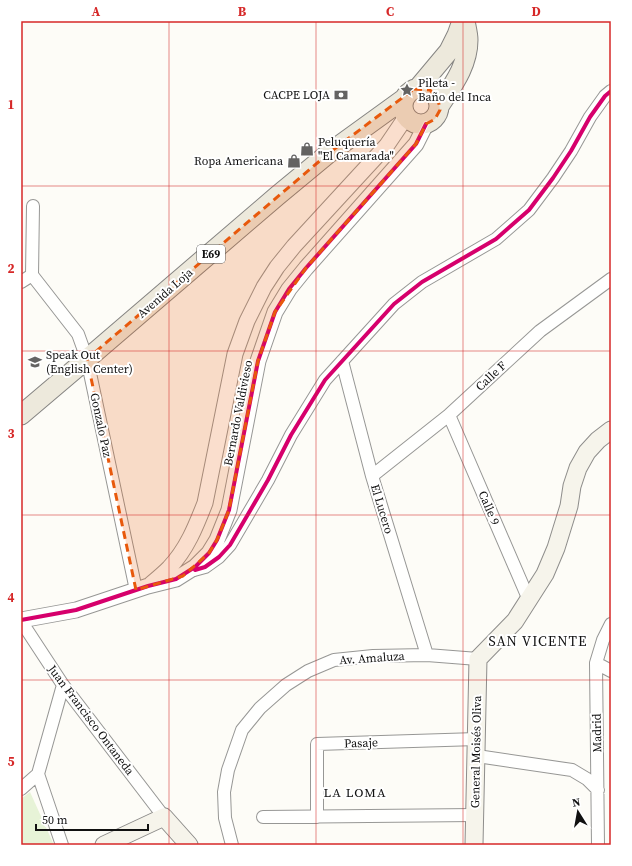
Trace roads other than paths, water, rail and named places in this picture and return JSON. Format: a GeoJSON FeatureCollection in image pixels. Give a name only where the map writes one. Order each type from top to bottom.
{"type":"FeatureCollection","features":[{"type":"Feature","properties":{"kind":"main road","name":"E69"},"geometry":{"type":"LineString","coordinates":[[411,93],[449,51],[462,21]]}},
{"type":"Feature","properties":{"kind":"main road"},"geometry":{"type":"LineString","coordinates":[[440,105],[454,85],[463,66],[468,39],[465,21]]}},
{"type":"Feature","properties":{"kind":"main road"},"geometry":{"type":"LineString","coordinates":[[424,88],[435,94],[440,105],[440,110],[435,119],[426,124],[415,124],[406,117],[403,111],[403,104],[411,93],[424,88]]}},
{"type":"Feature","properties":{"kind":"main road","name":"Avenida Loja"},"geometry":{"type":"LineString","coordinates":[[21,415],[87,360],[282,191],[329,153],[411,93]]}},
{"type":"Feature","properties":{"kind":"main road"},"geometry":{"type":"LineString","coordinates":[[478,659],[515,621],[546,574],[556,548],[578,468],[587,452],[598,440],[611,430]]}},
{"type":"Feature","properties":{"kind":"main road","name":"General Moisés Oliva"},"geometry":{"type":"LineString","coordinates":[[474,845],[478,659]]}},
{"type":"Feature","properties":{"kind":"main road"},"geometry":{"type":"LineString","coordinates":[[104,845],[164,817],[189,845]]}},
{"type":"Feature","properties":{"kind":"street"},"geometry":{"type":"LineString","coordinates":[[190,571],[205,567],[219,557],[230,546],[268,480],[291,435],[325,380],[394,304],[422,282],[496,239],[529,210],[571,151],[590,117],[605,96],[611,91]]}},
{"type":"Feature","properties":{"kind":"street","name":"Bernardo Valdivieso"},"geometry":{"type":"LineString","coordinates":[[142,588],[169,568],[186,545],[197,524],[205,503],[235,354],[247,321],[264,287],[277,267],[294,246],[386,144],[406,117]]}},
{"type":"Feature","properties":{"kind":"street","name":"Bernardo Valdivieso"},"geometry":{"type":"LineString","coordinates":[[21,621],[76,610],[142,588],[176,579],[195,568],[209,553],[217,540],[229,510],[258,361],[275,312],[289,289],[306,268],[416,144],[426,124]]}},
{"type":"Feature","properties":{"kind":"street"},"geometry":{"type":"LineString","coordinates":[[21,282],[32,274],[33,206]]}},
{"type":"Feature","properties":{"kind":"street","name":"Gonzalo Paz"},"geometry":{"type":"LineString","coordinates":[[32,274],[78,334],[87,360],[142,588]]}},
{"type":"Feature","properties":{"kind":"street","name":"Calle F"},"geometry":{"type":"LineString","coordinates":[[372,476],[449,415],[540,331],[611,278]]}},
{"type":"Feature","properties":{"kind":"street","name":"El Lucero"},"geometry":{"type":"LineString","coordinates":[[342,361],[372,476],[427,655]]}},
{"type":"Feature","properties":{"kind":"street","name":"Calle 9"},"geometry":{"type":"LineString","coordinates":[[449,415],[529,600]]}},
{"type":"Feature","properties":{"kind":"street","name":"Juan Francisco Ontaneda"},"geometry":{"type":"LineString","coordinates":[[21,621],[63,685],[164,817]]}},
{"type":"Feature","properties":{"kind":"street","name":"Madrid"},"geometry":{"type":"LineString","coordinates":[[598,845],[596,663],[603,640],[611,624]]}},
{"type":"Feature","properties":{"kind":"street","name":"Av. Amaluza"},"geometry":{"type":"LineString","coordinates":[[232,845],[225,818],[224,792],[228,770],[242,730],[260,708],[286,685],[308,671],[334,660],[373,656],[427,655],[478,659]]}},
{"type":"Feature","properties":{"kind":"street"},"geometry":{"type":"LineString","coordinates":[[596,663],[611,670]]}},
{"type":"Feature","properties":{"kind":"street"},"geometry":{"type":"LineString","coordinates":[[21,789],[38,774],[63,685]]}},
{"type":"Feature","properties":{"kind":"street","name":"Pasaje"},"geometry":{"type":"LineString","coordinates":[[317,817],[316,744],[477,739]]}},
{"type":"Feature","properties":{"kind":"street"},"geometry":{"type":"LineString","coordinates":[[477,756],[572,770],[587,779],[598,790]]}},
{"type":"Feature","properties":{"kind":"street"},"geometry":{"type":"LineString","coordinates":[[38,774],[62,845]]}},
{"type":"Feature","properties":{"kind":"street"},"geometry":{"type":"LineString","coordinates":[[263,818],[475,815]]}},
{"type":"Feature","properties":{"kind":"place","name":"Pileta - Baño del Inca"},"geometry":{"type":"Point","coordinates":[407,90]}},
{"type":"Feature","properties":{"kind":"place","name":"CACPE LOJA"},"geometry":{"type":"Point","coordinates":[341,95]}},
{"type":"Feature","properties":{"kind":"place","name":"Peluquería \"El Camarada\""},"geometry":{"type":"Point","coordinates":[307,149]}},
{"type":"Feature","properties":{"kind":"place","name":"Ropa Americana"},"geometry":{"type":"Point","coordinates":[294,161]}},
{"type":"Feature","properties":{"kind":"place","name":"Speak Out (English Center)"},"geometry":{"type":"Point","coordinates":[35,362]}},
{"type":"Feature","properties":{"kind":"district","name":"SAN VICENTE"},"geometry":{"type":"Point","coordinates":[538,641]}},
{"type":"Feature","properties":{"kind":"district","name":"LA LOMA"},"geometry":{"type":"Point","coordinates":[355,792]}}]}
